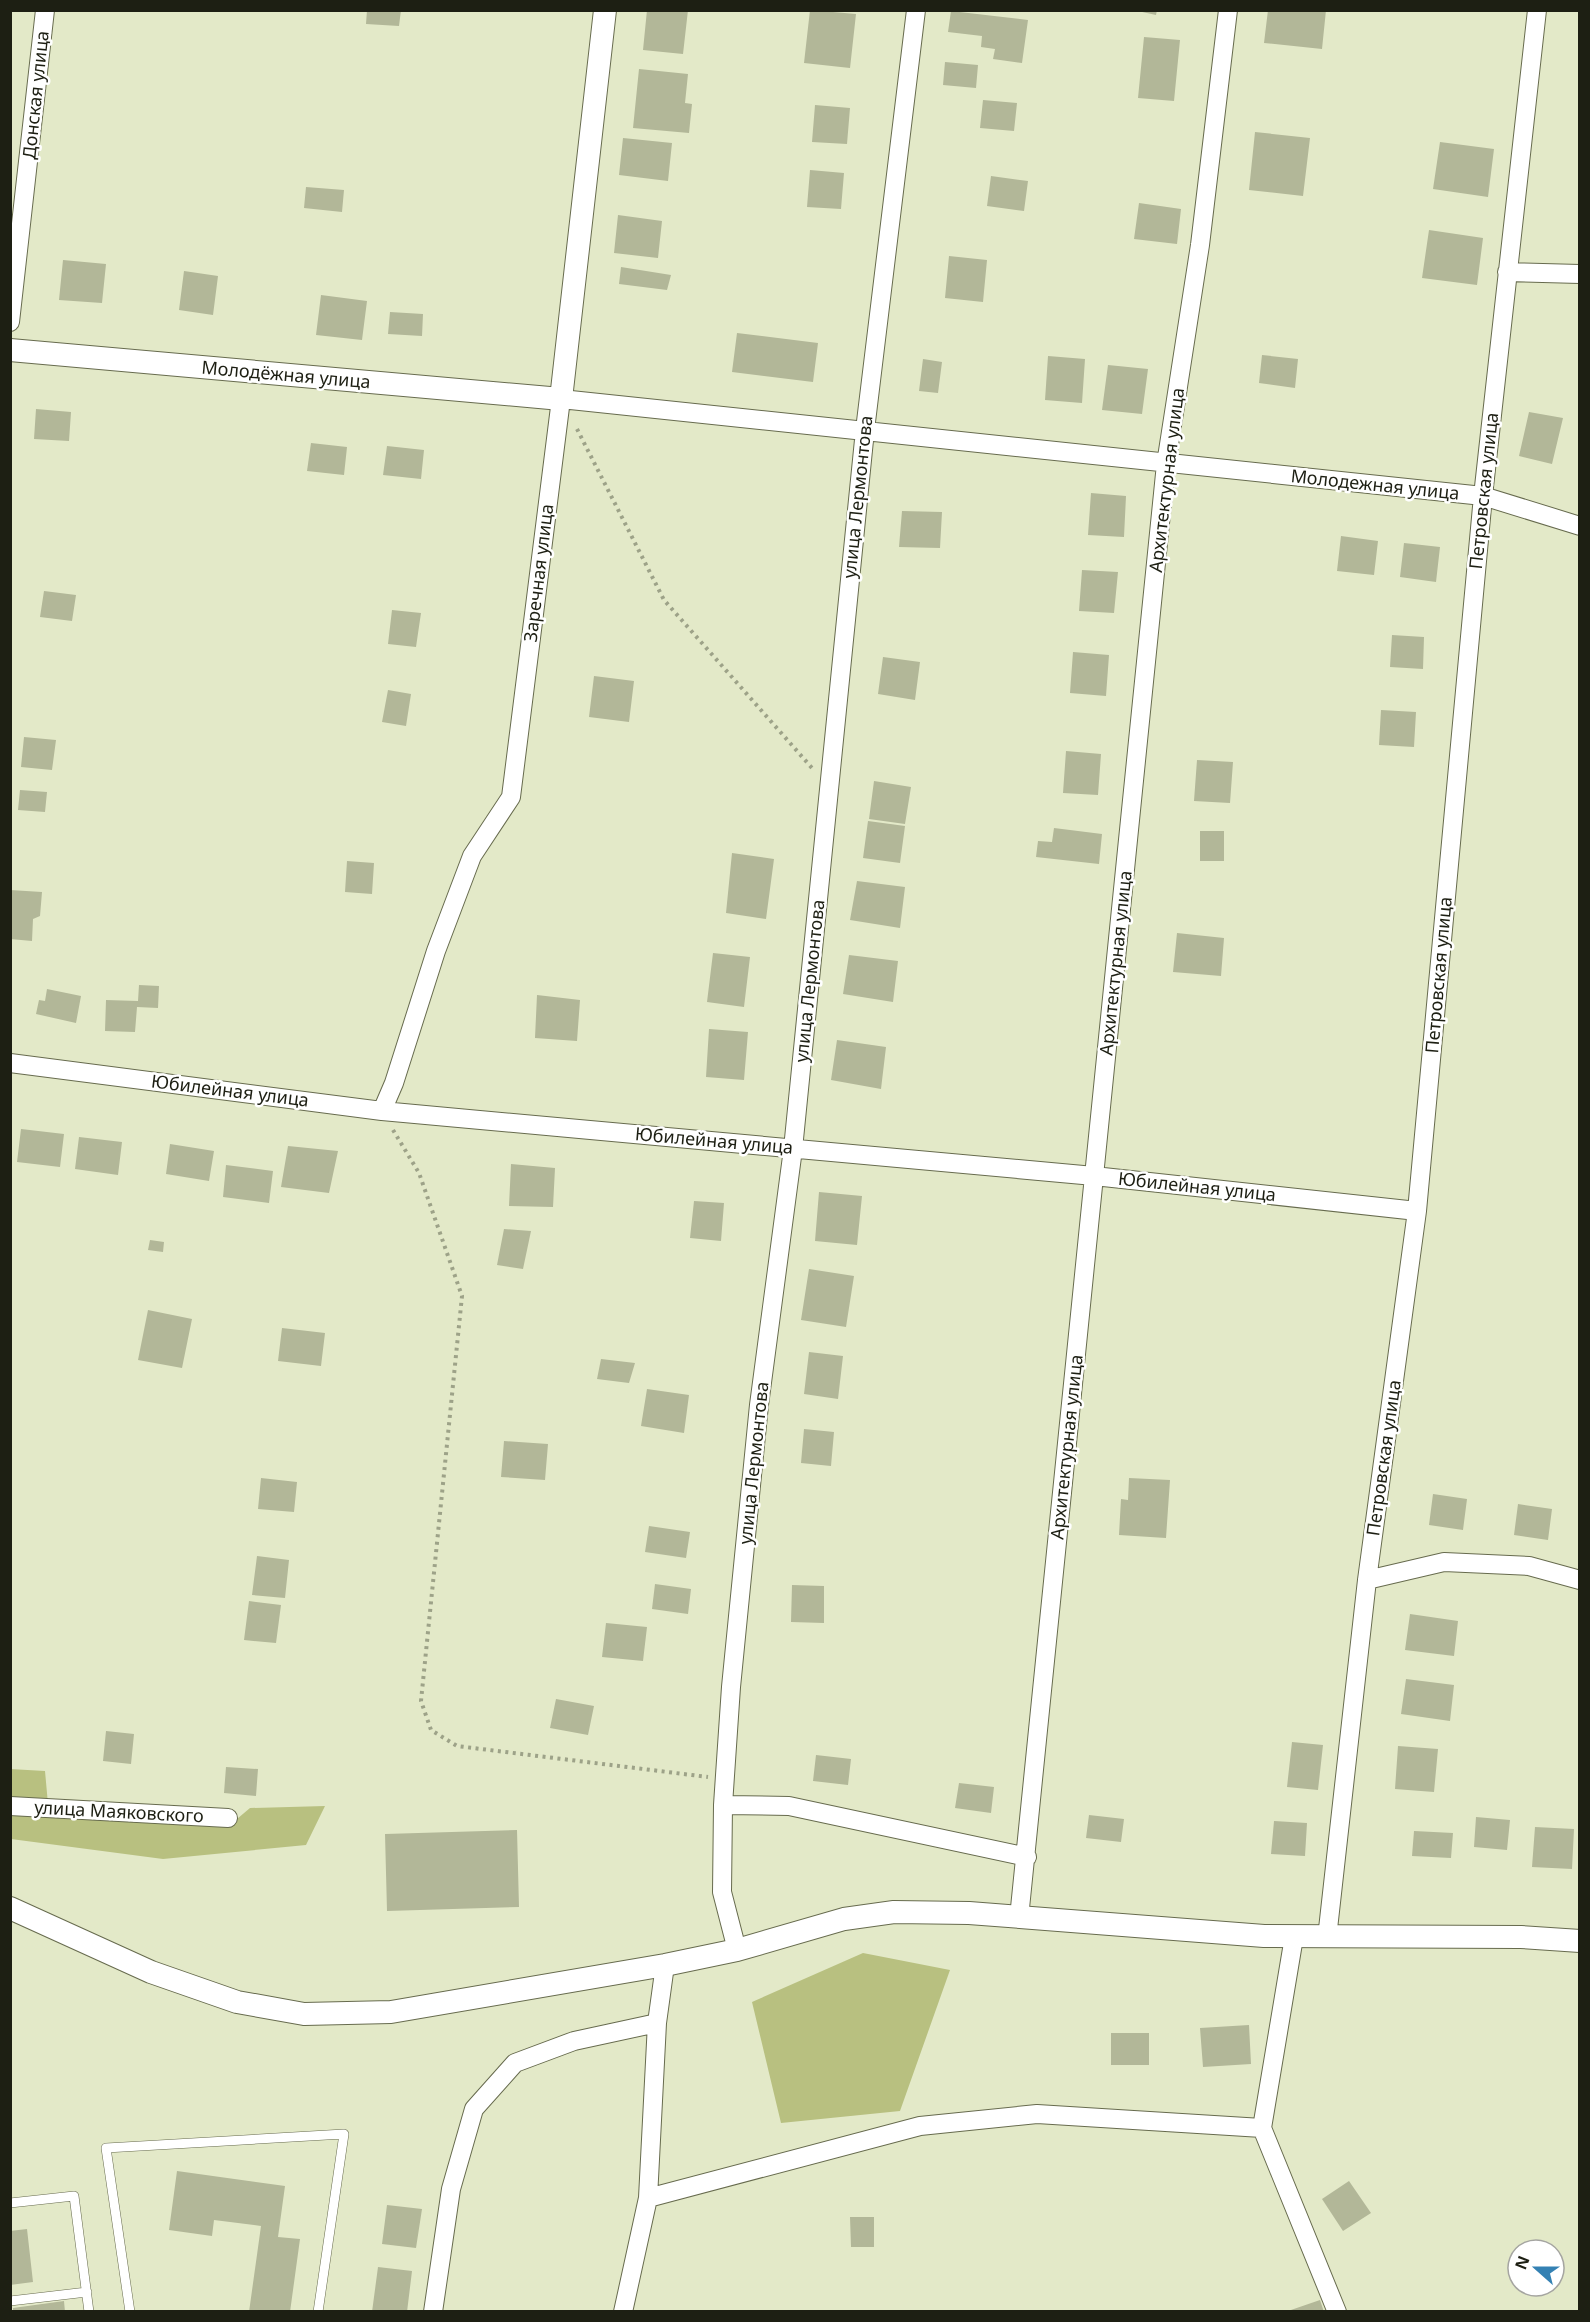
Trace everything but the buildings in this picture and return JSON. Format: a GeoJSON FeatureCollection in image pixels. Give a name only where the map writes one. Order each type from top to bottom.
{"type":"FeatureCollection","features":[{"type":"Feature","properties":{"kind":"street","name":"Донская улица"},"geometry":{"type":"LineString","coordinates":[[10,322],[45,10]]}},
{"type":"Feature","properties":{"kind":"street","name":"Заречная улица"},"geometry":{"type":"LineString","coordinates":[[382,1111],[394,1083],[435,951],[472,856],[511,797],[561,399],[605,10]]}},
{"type":"Feature","properties":{"kind":"street","name":"улица Лермонтова"},"geometry":{"type":"LineString","coordinates":[[736,1950],[722,1892],[723,1805],[731,1687],[759,1405],[793,1149],[865,430],[916,10]]}},
{"type":"Feature","properties":{"kind":"street","name":"Архитектурная улица"},"geometry":{"type":"LineString","coordinates":[[1019,1918],[1027,1857],[1166,464],[1200,245],[1228,10]]}},
{"type":"Feature","properties":{"kind":"street","name":"Петровская улица"},"geometry":{"type":"LineString","coordinates":[[1326,1938],[1367,1580],[1418,1211],[1483,496],[1537,10]]}},
{"type":"Feature","properties":{"kind":"street"},"geometry":{"type":"LineString","coordinates":[[1507,272],[1580,274]]}},
{"type":"Feature","properties":{"kind":"street","name":"Молодёжная улица"},"geometry":{"type":"LineString","coordinates":[[10,350],[561,399]]}},
{"type":"Feature","properties":{"kind":"street","name":"Молодежная улица"},"geometry":{"type":"LineString","coordinates":[[561,399],[1483,496],[1580,526]]}},
{"type":"Feature","properties":{"kind":"street","name":"Юбилейная улица"},"geometry":{"type":"LineString","coordinates":[[10,1063],[382,1111],[1094,1176],[1418,1211]]}},
{"type":"Feature","properties":{"kind":"street"},"geometry":{"type":"LineString","coordinates":[[1367,1580],[1444,1562],[1529,1566],[1580,1580]]}},
{"type":"Feature","properties":{"kind":"street"},"geometry":{"type":"LineString","coordinates":[[723,1805],[789,1806],[1027,1857]]}},
{"type":"Feature","properties":{"kind":"street","name":"улица Маяковского"},"geometry":{"type":"LineString","coordinates":[[10,1806],[228,1818]]}},
{"type":"Feature","properties":{"kind":"street"},"geometry":{"type":"LineString","coordinates":[[10,1908],[151,1972],[237,2002],[304,2014],[391,2012],[664,1965],[736,1950],[844,1919],[894,1912],[969,1913],[1294,1937],[1521,1937],[1580,1941]]}},
{"type":"Feature","properties":{"kind":"street"},"geometry":{"type":"LineString","coordinates":[[1294,1937],[1262,2128],[1336,2312]]}},
{"type":"Feature","properties":{"kind":"street"},"geometry":{"type":"LineString","coordinates":[[623,2312],[648,2198],[657,2024],[664,1965]]}},
{"type":"Feature","properties":{"kind":"street"},"geometry":{"type":"LineString","coordinates":[[433,2312],[451,2189],[474,2109],[515,2063],[574,2041],[657,2024]]}},
{"type":"Feature","properties":{"kind":"street"},"geometry":{"type":"LineString","coordinates":[[648,2198],[920,2126],[1037,2114],[1262,2128]]}},
{"type":"Feature","properties":{"kind":"lane"},"geometry":{"type":"LineString","coordinates":[[130,2312],[106,2148],[344,2134],[318,2312]]}},
{"type":"Feature","properties":{"kind":"lane"},"geometry":{"type":"LineString","coordinates":[[10,2203],[74,2196],[89,2312]]}},
{"type":"Feature","properties":{"kind":"lane"},"geometry":{"type":"LineString","coordinates":[[10,2301],[87,2292]]}},
{"type":"Feature","properties":{"kind":"path"},"geometry":{"type":"LineString","coordinates":[[561,399],[664,600],[829,787]]}},
{"type":"Feature","properties":{"kind":"path"},"geometry":{"type":"LineString","coordinates":[[382,1111],[418,1173],[462,1296],[421,1701],[431,1730],[457,1746],[725,1779]]}},
{"type":"Feature","properties":{"kind":"green space"},"geometry":{"type":"Polygon","coordinates":[[[10,1769],[45,1771],[49,1815],[231,1824],[250,1808],[325,1806],[306,1845],[163,1859],[11,1839],[10,1769]]]}},
{"type":"Feature","properties":{"kind":"green space"},"geometry":{"type":"Polygon","coordinates":[[[863,1953],[950,1970],[900,2111],[781,2123],[752,2002],[863,1953]]]}}]}
